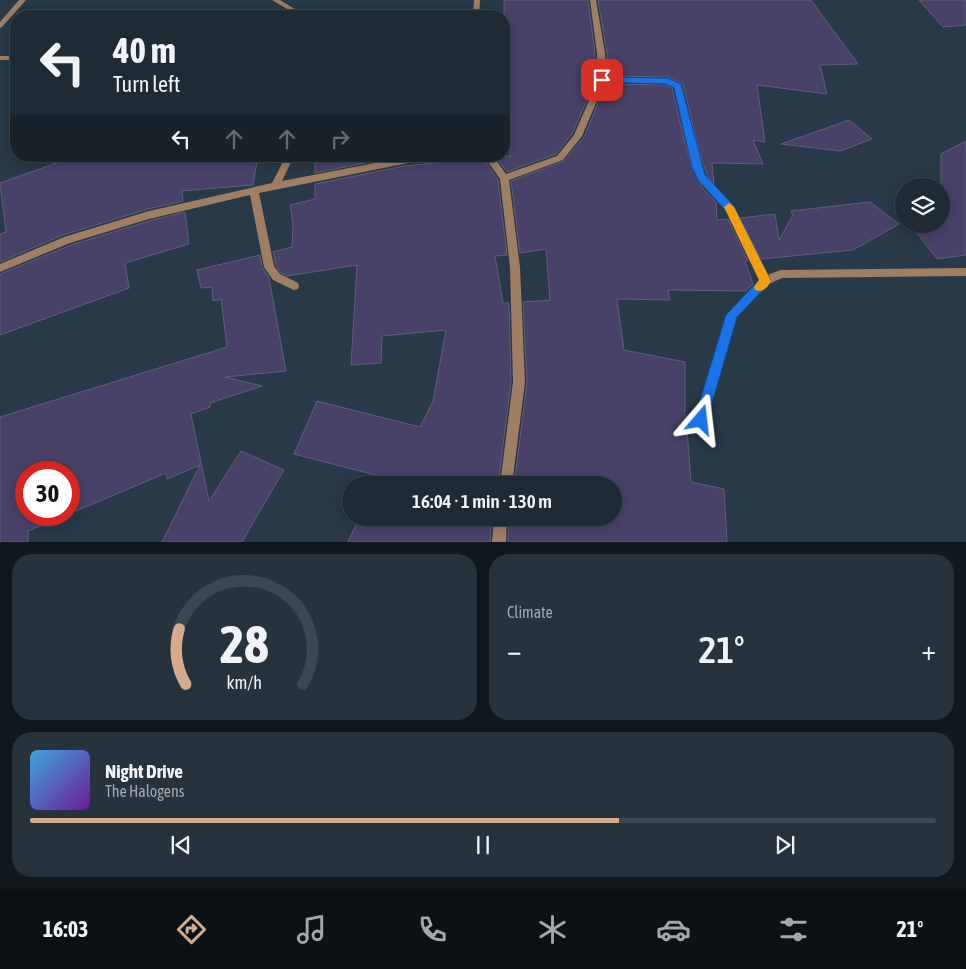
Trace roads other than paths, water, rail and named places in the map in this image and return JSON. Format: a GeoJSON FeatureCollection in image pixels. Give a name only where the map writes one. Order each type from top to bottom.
{"type":"FeatureCollection","features":[{"type":"Feature","properties":{"kind":"street"},"geometry":{"type":"LineString","coordinates":[[14,10],[23,0]]}},
{"type":"Feature","properties":{"kind":"street"},"geometry":{"type":"LineString","coordinates":[[275,0],[292,10]]}},
{"type":"Feature","properties":{"kind":"street"},"geometry":{"type":"LineString","coordinates":[[504,178],[560,158],[578,136],[602,80],[601,53],[593,0]]}},
{"type":"Feature","properties":{"kind":"street"},"geometry":{"type":"LineString","coordinates":[[0,26],[10,15]]}},
{"type":"Feature","properties":{"kind":"street"},"geometry":{"type":"LineString","coordinates":[[602,80],[668,81],[678,86],[701,177],[730,209],[765,281]]}},
{"type":"Feature","properties":{"kind":"street"},"geometry":{"type":"LineString","coordinates":[[275,186],[287,162]]}},
{"type":"Feature","properties":{"kind":"street"},"geometry":{"type":"LineString","coordinates":[[0,268],[67,240],[148,215],[275,186],[397,162]]}},
{"type":"Feature","properties":{"kind":"street"},"geometry":{"type":"LineString","coordinates":[[492,162],[504,178],[515,268],[519,382],[507,476]]}},
{"type":"Feature","properties":{"kind":"street"},"geometry":{"type":"LineString","coordinates":[[254,191],[269,267],[280,280],[294,286]]}},
{"type":"Feature","properties":{"kind":"street"},"geometry":{"type":"LineString","coordinates":[[701,420],[732,315],[765,281],[781,274],[966,272]]}},
{"type":"Feature","properties":{"kind":"street"},"geometry":{"type":"LineString","coordinates":[[499,542],[500,526]]}}]}
